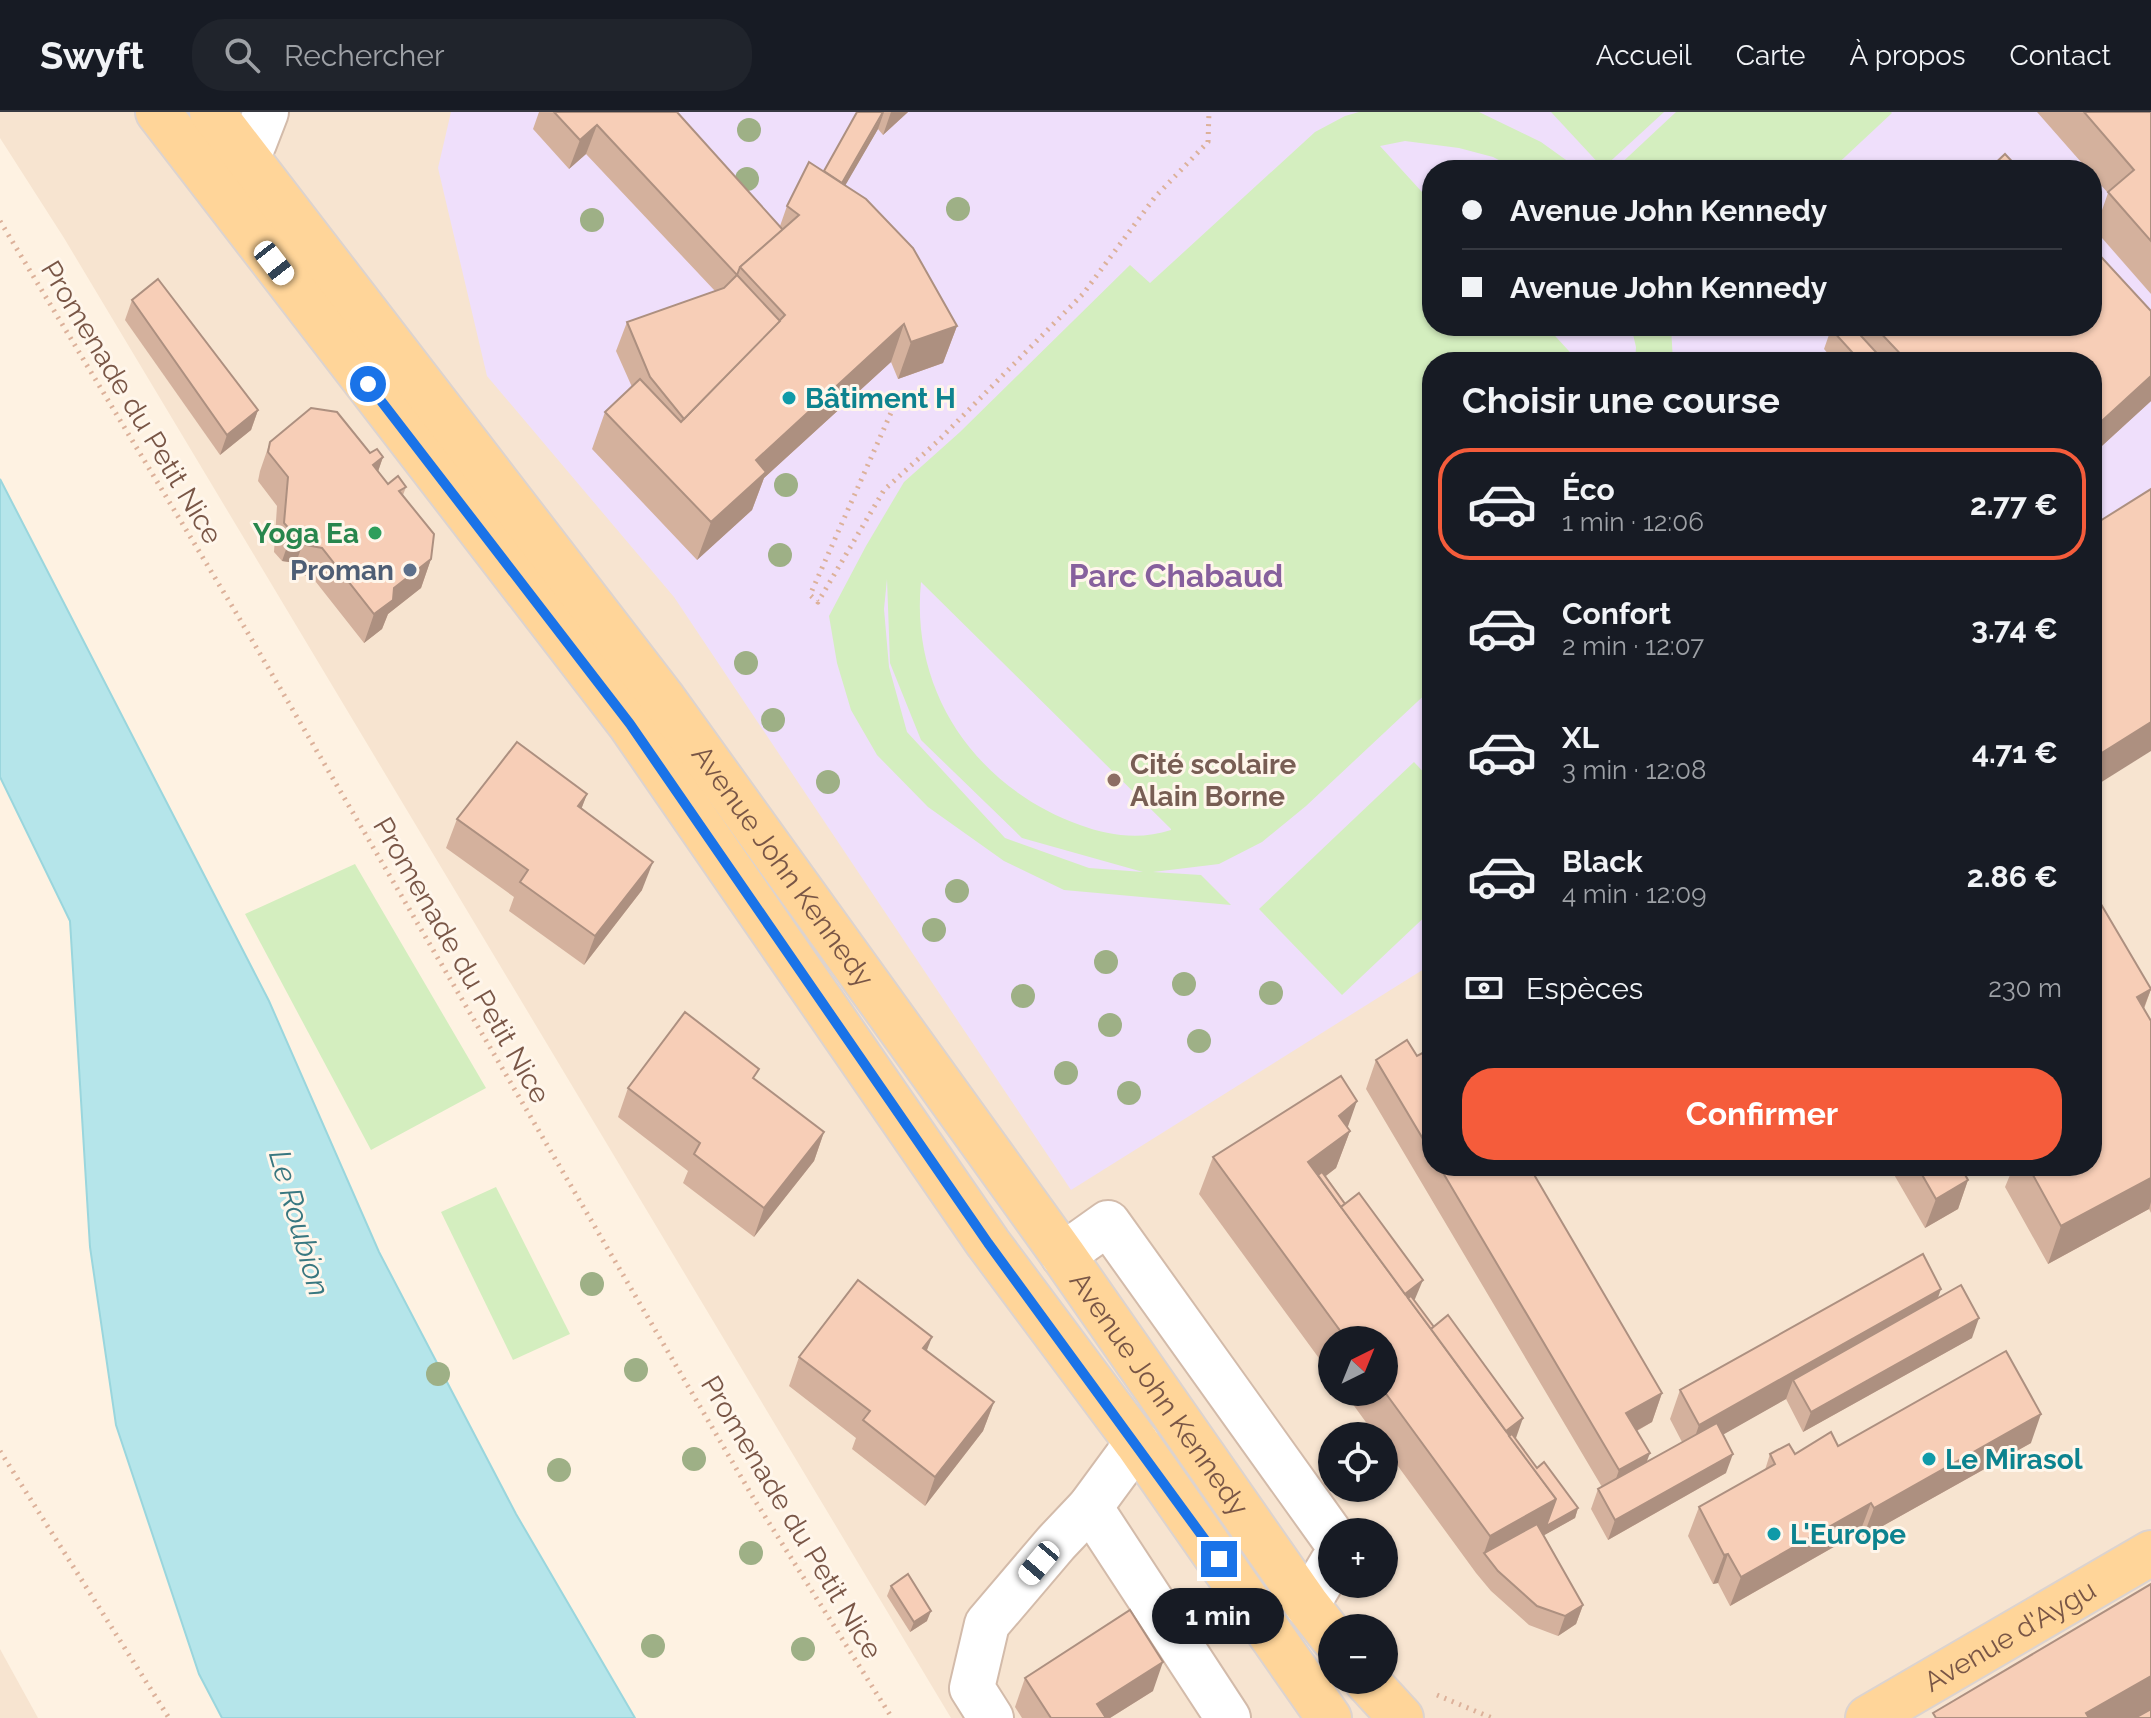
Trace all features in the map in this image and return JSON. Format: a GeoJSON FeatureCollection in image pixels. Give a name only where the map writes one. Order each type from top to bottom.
{"type":"FeatureCollection","features":[{"type":"Feature","properties":{"kind":"main road","name":"Avenue John Kennedy"},"geometry":{"type":"LineString","coordinates":[[158,112],[630,724],[988,1243],[1137,1443],[1329,1718]]}},
{"type":"Feature","properties":{"kind":"main road","name":"Avenue John Kennedy"},"geometry":{"type":"LineString","coordinates":[[212,112],[664,700],[1063,1255],[1318,1620]]}},
{"type":"Feature","properties":{"kind":"main road","name":"Avenue d'Aygu"},"geometry":{"type":"LineString","coordinates":[[1868,1718],[2146,1567]]}},
{"type":"Feature","properties":{"kind":"main road"},"geometry":{"type":"LineString","coordinates":[[1393,1694],[1417,1706]]}},
{"type":"Feature","properties":{"kind":"lane"},"geometry":{"type":"LineString","coordinates":[[242,151],[254,143],[266,112]]}},
{"type":"Feature","properties":{"kind":"lane"},"geometry":{"type":"LineString","coordinates":[[1063,1255],[1108,1223],[1319,1518]]}},
{"type":"Feature","properties":{"kind":"lane"},"geometry":{"type":"LineString","coordinates":[[991,1718],[972,1688],[987,1624],[1090,1507],[1137,1443]]}},
{"type":"Feature","properties":{"kind":"lane"},"geometry":{"type":"LineString","coordinates":[[1090,1507],[1228,1718]]}},
{"type":"Feature","properties":{"kind":"path"},"geometry":{"type":"LineString","coordinates":[[894,406],[810,595],[818,602],[884,490],[938,441],[1083,294],[1155,197],[1208,142],[1209,112]]}},
{"type":"Feature","properties":{"kind":"path","name":"Promenade du Petit Nice"},"geometry":{"type":"LineString","coordinates":[[0,221],[235,611],[754,1499],[892,1718]]}},
{"type":"Feature","properties":{"kind":"path"},"geometry":{"type":"LineString","coordinates":[[0,1451],[169,1718]]}},
{"type":"Feature","properties":{"kind":"path"},"geometry":{"type":"LineString","coordinates":[[1417,1706],[1492,1718]]}},
{"type":"Feature","properties":{"kind":"shaded area"},"geometry":{"type":"Polygon","coordinates":[[[0,112],[2151,112],[2151,1718],[951,1718],[64,238],[0,138],[0,112]]]}},
{"type":"Feature","properties":{"kind":"shaded area","name":"Cité scolaire Alain Borne"},"geometry":{"type":"Polygon","coordinates":[[[451,112],[2151,112],[2151,513],[2102,544],[2102,352],[1422,352],[1422,970],[1071,1190],[674,597],[487,376],[438,168],[451,112]]]}},
{"type":"Feature","properties":{"kind":"shaded area"},"geometry":{"type":"Polygon","coordinates":[[[0,1649],[38,1718],[0,1718],[0,1649]]]}},
{"type":"Feature","properties":{"kind":"green space"},"geometry":{"type":"Polygon","coordinates":[[[1359,112],[1479,112],[1541,142],[1566,160],[1499,160],[1459,148],[1405,141],[1380,146],[1422,192],[1422,336],[1555,336],[1570,352],[1422,352],[1422,697],[1306,806],[1262,842],[1219,864],[1153,872],[1201,875],[1231,905],[1064,890],[1004,861],[928,807],[877,755],[851,710],[837,663],[829,616],[904,482],[960,432],[1130,265],[1150,283],[1315,132],[1359,112]],[[887,579],[884,609],[889,667],[907,732],[1005,838],[1089,868],[1143,872],[1022,838],[921,740],[890,663],[887,579]],[[921,582],[920,623],[927,662],[939,698],[958,731],[982,761],[1010,787],[1043,808],[1080,825],[1125,835],[1148,835],[1171,829],[921,582]]]}},
{"type":"Feature","properties":{"kind":"green space"},"geometry":{"type":"Polygon","coordinates":[[[1551,112],[1664,112],[1612,160],[1596,160],[1551,112]]]}},
{"type":"Feature","properties":{"kind":"green space"},"geometry":{"type":"Polygon","coordinates":[[[1676,112],[1892,113],[1842,160],[1625,160],[1676,112]]]}},
{"type":"Feature","properties":{"kind":"green space"},"geometry":{"type":"Polygon","coordinates":[[[1633,336],[1672,336],[1672,352],[1636,352],[1633,336]]]}},
{"type":"Feature","properties":{"kind":"green space"},"geometry":{"type":"Polygon","coordinates":[[[1414,762],[1422,770],[1422,919],[1342,995],[1259,909],[1414,762]]]}},
{"type":"Feature","properties":{"kind":"green space"},"geometry":{"type":"Polygon","coordinates":[[[355,864],[486,1088],[371,1150],[245,914],[355,864]]]}},
{"type":"Feature","properties":{"kind":"green space"},"geometry":{"type":"Polygon","coordinates":[[[496,1187],[570,1334],[513,1360],[441,1212],[496,1187]]]}},
{"type":"Feature","properties":{"kind":"water","name":"Le Roubion"},"geometry":{"type":"Polygon","coordinates":[[[0,479],[269,1001],[379,1252],[516,1514],[635,1718],[222,1718],[199,1674],[116,1425],[90,1247],[70,921],[0,777],[0,479]]]}},
{"type":"Feature","properties":{"kind":"building"},"geometry":{"type":"Polygon","coordinates":[[[554,112],[677,112],[783,230],[740,267],[737,275],[597,125],[580,140],[554,112]]]}},
{"type":"Feature","properties":{"kind":"building"},"geometry":{"type":"Polygon","coordinates":[[[857,112],[883,112],[842,183],[824,171],[857,112]]]}},
{"type":"Feature","properties":{"kind":"building"},"geometry":{"type":"Polygon","coordinates":[[[2084,112],[2151,112],[2151,241],[2108,192],[2134,170],[2084,112]]]}},
{"type":"Feature","properties":{"kind":"building","name":"Bâtiment H"},"geometry":{"type":"Polygon","coordinates":[[[809,162],[866,199],[913,248],[957,326],[911,342],[904,324],[756,460],[766,472],[711,522],[605,412],[640,379],[681,422],[785,315],[740,267],[799,215],[787,206],[809,162]]]}},
{"type":"Feature","properties":{"kind":"building"},"geometry":{"type":"Polygon","coordinates":[[[2102,258],[2151,311],[2151,376],[2102,421],[2102,352],[1899,352],[1883,336],[2102,336],[2102,258]]]}},
{"type":"Feature","properties":{"kind":"building"},"geometry":{"type":"Polygon","coordinates":[[[737,275],[780,321],[684,419],[650,377],[627,322],[724,288],[737,275]]]}},
{"type":"Feature","properties":{"kind":"building"},"geometry":{"type":"Polygon","coordinates":[[[158,279],[258,410],[227,435],[132,300],[158,279]]]}},
{"type":"Feature","properties":{"kind":"building"},"geometry":{"type":"Polygon","coordinates":[[[1837,336],[1861,336],[1876,352],[1852,352],[1837,336]]]}},
{"type":"Feature","properties":{"kind":"building"},"geometry":{"type":"Polygon","coordinates":[[[311,408],[337,412],[370,453],[377,449],[383,457],[373,465],[388,484],[398,476],[406,487],[399,491],[434,534],[431,559],[394,588],[393,600],[374,614],[322,548],[306,545],[306,534],[292,532],[284,523],[288,477],[268,452],[270,442],[311,408]]]}},
{"type":"Feature","properties":{"kind":"building"},"geometry":{"type":"Polygon","coordinates":[[[2151,489],[2151,722],[2102,753],[2102,520],[2151,489]]]}},
{"type":"Feature","properties":{"kind":"building"},"geometry":{"type":"Polygon","coordinates":[[[517,742],[587,794],[578,806],[653,862],[595,936],[520,882],[528,870],[457,819],[517,742]]]}},
{"type":"Feature","properties":{"kind":"building"},"geometry":{"type":"Polygon","coordinates":[[[2102,906],[2151,989],[2137,997],[2151,1021],[2151,1178],[2061,1226],[2034,1176],[2102,1176],[2102,906]]]}},
{"type":"Feature","properties":{"kind":"building"},"geometry":{"type":"Polygon","coordinates":[[[685,1012],[759,1069],[753,1078],[824,1132],[764,1208],[694,1154],[700,1143],[628,1088],[685,1012]]]}},
{"type":"Feature","properties":{"kind":"building"},"geometry":{"type":"Polygon","coordinates":[[[1407,1040],[1417,1056],[1422,1053],[1422,1137],[1376,1060],[1407,1040]]]}},
{"type":"Feature","properties":{"kind":"building"},"geometry":{"type":"Polygon","coordinates":[[[1341,1076],[1357,1101],[1339,1116],[1350,1131],[1308,1162],[1556,1499],[1490,1536],[1395,1406],[1398,1406],[1398,1326],[1337,1326],[1213,1157],[1341,1076]]]}},
{"type":"Feature","properties":{"kind":"building"},"geometry":{"type":"Polygon","coordinates":[[[1322,1172],[1345,1204],[1341,1207],[1318,1175],[1322,1172]]]}},
{"type":"Feature","properties":{"kind":"building"},"geometry":{"type":"Polygon","coordinates":[[[1445,1176],[1535,1176],[1662,1393],[1626,1413],[1650,1453],[1619,1470],[1445,1176]]]}},
{"type":"Feature","properties":{"kind":"building"},"geometry":{"type":"Polygon","coordinates":[[[1923,1176],[1966,1176],[1968,1180],[1936,1199],[1923,1176]]]}},
{"type":"Feature","properties":{"kind":"building"},"geometry":{"type":"Polygon","coordinates":[[[1359,1193],[1423,1280],[1405,1294],[1341,1207],[1359,1193]]]}},
{"type":"Feature","properties":{"kind":"building"},"geometry":{"type":"Polygon","coordinates":[[[1923,1254],[1941,1289],[1699,1425],[1680,1390],[1923,1254]]]}},
{"type":"Feature","properties":{"kind":"building"},"geometry":{"type":"Polygon","coordinates":[[[858,1280],[932,1337],[923,1348],[994,1402],[935,1477],[863,1420],[870,1411],[799,1357],[858,1280]]]}},
{"type":"Feature","properties":{"kind":"building"},"geometry":{"type":"Polygon","coordinates":[[[1961,1285],[1979,1318],[1811,1412],[1793,1380],[1961,1285]]]}},
{"type":"Feature","properties":{"kind":"building"},"geometry":{"type":"Polygon","coordinates":[[[1411,1296],[1434,1327],[1431,1329],[1408,1298],[1411,1296]]]}},
{"type":"Feature","properties":{"kind":"building"},"geometry":{"type":"Polygon","coordinates":[[[1448,1315],[1523,1418],[1506,1431],[1431,1329],[1448,1315]]]}},
{"type":"Feature","properties":{"kind":"building"},"geometry":{"type":"Polygon","coordinates":[[[2006,1351],[2041,1414],[1874,1508],[1871,1503],[1741,1577],[1728,1554],[1724,1555],[1699,1507],[1775,1464],[1770,1454],[1789,1444],[1795,1454],[1831,1432],[1838,1446],[2006,1351]]]}},
{"type":"Feature","properties":{"kind":"building"},"geometry":{"type":"Polygon","coordinates":[[[1717,1423],[1733,1454],[1615,1520],[1598,1489],[1717,1423]]]}},
{"type":"Feature","properties":{"kind":"building"},"geometry":{"type":"Polygon","coordinates":[[[1512,1434],[1537,1468],[1544,1462],[1578,1508],[1546,1526],[1556,1499],[1509,1436],[1512,1434]]]}},
{"type":"Feature","properties":{"kind":"building"},"geometry":{"type":"Polygon","coordinates":[[[1537,1524],[1583,1605],[1565,1616],[1537,1606],[1498,1571],[1484,1553],[1537,1524]]]}},
{"type":"Feature","properties":{"kind":"building"},"geometry":{"type":"Polygon","coordinates":[[[908,1574],[931,1611],[914,1622],[891,1586],[908,1574]]]}},
{"type":"Feature","properties":{"kind":"building"},"geometry":{"type":"Polygon","coordinates":[[[2151,1584],[2151,1676],[2086,1713],[2089,1718],[1936,1718],[1933,1713],[2151,1584]]]}},
{"type":"Feature","properties":{"kind":"building"},"geometry":{"type":"Polygon","coordinates":[[[1130,1610],[1163,1662],[1097,1704],[1106,1718],[1051,1718],[1025,1678],[1130,1610]]]}},
{"type":"Feature","properties":{"kind":"building"},"geometry":{"type":"Polygon","coordinates":[[[2151,1709],[2151,1718],[2135,1718],[2151,1709]]]}},
{"type":"Feature","properties":{"kind":"place","name":"Bâtiment H"},"geometry":{"type":"Point","coordinates":[789,398]}},
{"type":"Feature","properties":{"kind":"place","name":"Yoga Ea"},"geometry":{"type":"Point","coordinates":[375,533]}},
{"type":"Feature","properties":{"kind":"place","name":"Proman"},"geometry":{"type":"Point","coordinates":[410,570]}},
{"type":"Feature","properties":{"kind":"place","name":"Cité scolaire Alain Borne"},"geometry":{"type":"Point","coordinates":[1114,780]}},
{"type":"Feature","properties":{"kind":"place","name":"Le Mirasol"},"geometry":{"type":"Point","coordinates":[1929,1459]}},
{"type":"Feature","properties":{"kind":"place","name":"L'Europe"},"geometry":{"type":"Point","coordinates":[1774,1534]}},
{"type":"Feature","properties":{"kind":"district","name":"Parc Chabaud"},"geometry":{"type":"Point","coordinates":[1176,576]}},
{"type":"Feature","properties":{"kind":"route"},"geometry":{"type":"LineString","coordinates":[[368,384],[630,724],[988,1243],[1219,1559]]}}]}
